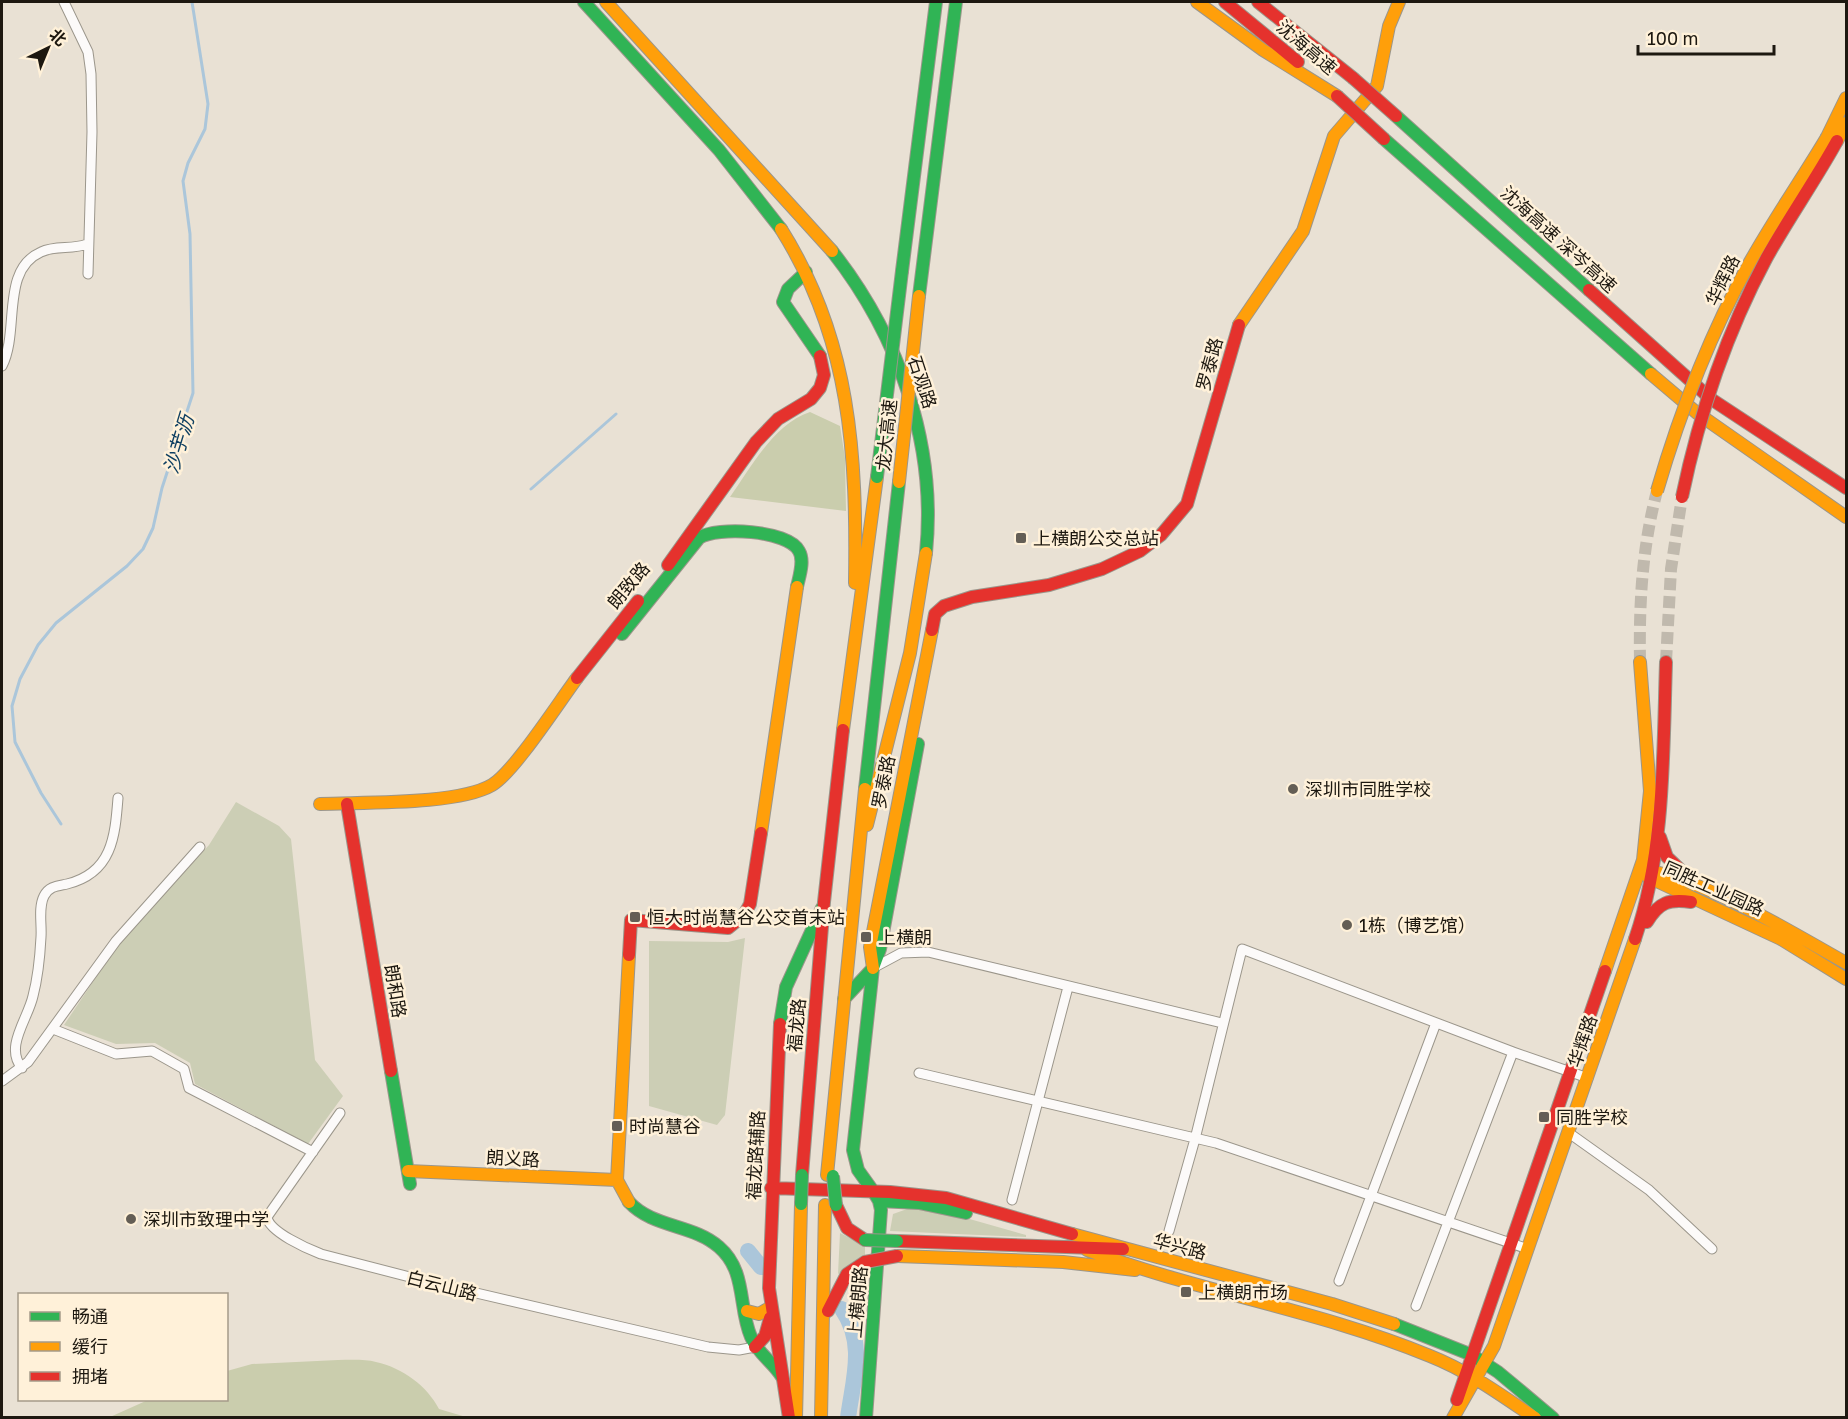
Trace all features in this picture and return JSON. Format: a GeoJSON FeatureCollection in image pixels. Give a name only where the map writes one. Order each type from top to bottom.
{"type":"FeatureCollection","features":[{"type":"Feature","properties":{"kind":"main road"},"geometry":{"type":"LineString","coordinates":[[584,2],[716,146],[765,204],[806,272],[825,318],[845,392],[856,496],[854,637]]}},
{"type":"Feature","properties":{"kind":"main road","name":"石观路"},"geometry":{"type":"LineString","coordinates":[[606,2],[752,160],[850,274],[882,326],[911,396],[920,430],[925,467],[927,510],[925,558],[908,660],[856,872]]}},
{"type":"Feature","properties":{"kind":"main road","name":"龙大高速"},"geometry":{"type":"LineString","coordinates":[[854,637],[877,477],[936,2]]}},
{"type":"Feature","properties":{"kind":"main road","name":"龙大高速"},"geometry":{"type":"LineString","coordinates":[[856,872],[919,296],[956,2]]}},
{"type":"Feature","properties":{"kind":"main road"},"geometry":{"type":"LineString","coordinates":[[1197,2],[1263,50],[1337,96],[1529,269],[1697,413],[1846,517]]}},
{"type":"Feature","properties":{"kind":"main road","name":"沈海高速"},"geometry":{"type":"LineString","coordinates":[[1224,2],[1337,96]]}},
{"type":"Feature","properties":{"kind":"main road","name":"沈海高速 深岑高速"},"geometry":{"type":"LineString","coordinates":[[1258,2],[1353,78],[1710,399],[1846,488]]}},
{"type":"Feature","properties":{"kind":"main road","name":"罗泰路"},"geometry":{"type":"LineString","coordinates":[[876,1196],[858,1170],[854,1150],[873,968],[880,949],[943,607],[960,600],[1048,586],[1132,556],[1151,544],[1171,526],[1187,504],[1237,328],[1303,231],[1334,136],[1377,86],[1389,26],[1399,2]]}},
{"type":"Feature","properties":{"kind":"main road","name":"华辉路"},"geometry":{"type":"LineString","coordinates":[[1682,497],[1704,416],[1743,307],[1774,244],[1832,139],[1846,98]]}},
{"type":"Feature","properties":{"kind":"main road","name":"华辉路"},"geometry":{"type":"LineString","coordinates":[[1657,491],[1686,404],[1733,296],[1758,247],[1832,139],[1846,123]]}},
{"type":"Feature","properties":{"kind":"main road","name":"朗致路"},"geometry":{"type":"LineString","coordinates":[[320,804],[461,797],[493,785],[506,773],[592,657],[665,569],[756,442],[778,419],[811,399],[820,388],[824,375],[820,356],[783,302],[788,289],[806,272]]}},
{"type":"Feature","properties":{"kind":"main road"},"geometry":{"type":"LineString","coordinates":[[622,634],[708,531],[723,529],[789,541],[798,548],[802,557],[750,904],[744,915],[728,928],[631,920],[617,1180],[628,1203],[649,1220],[696,1234],[720,1248],[736,1270],[755,1347],[777,1368],[784,1381]]}},
{"type":"Feature","properties":{"kind":"main road","name":"福龙路"},"geometry":{"type":"LineString","coordinates":[[796,1418],[802,1174],[824,902],[854,637]]}},
{"type":"Feature","properties":{"kind":"main road","name":"华辉路"},"geometry":{"type":"LineString","coordinates":[[1454,1415],[1464,1397],[1471,1374],[1472,1355],[1513,1244],[1646,847],[1650,790],[1640,662]]}},
{"type":"Feature","properties":{"kind":"main road","name":"华辉路"},"geometry":{"type":"LineString","coordinates":[[1454,1415],[1471,1374],[1486,1363],[1588,1078],[1633,946],[1653,875],[1658,826],[1666,662]]}},
{"type":"Feature","properties":{"kind":"main road","name":"朗和路"},"geometry":{"type":"LineString","coordinates":[[347,804],[409,1177]]}},
{"type":"Feature","properties":{"kind":"main road"},"geometry":{"type":"LineString","coordinates":[[1658,826],[1664,851],[1671,863],[1709,899]]}},
{"type":"Feature","properties":{"kind":"main road","name":"同胜工业园路"},"geometry":{"type":"LineString","coordinates":[[1639,871],[1800,934],[1846,963]]}},
{"type":"Feature","properties":{"kind":"main road"},"geometry":{"type":"LineString","coordinates":[[821,1418],[831,1205],[831,1147],[856,872]]}},
{"type":"Feature","properties":{"kind":"main road"},"geometry":{"type":"LineString","coordinates":[[1633,946],[1655,908],[1662,902],[1709,899]]}},
{"type":"Feature","properties":{"kind":"main road","name":"同胜工业园路"},"geometry":{"type":"LineString","coordinates":[[1709,899],[1846,979]]}},
{"type":"Feature","properties":{"kind":"main road","name":"福龙路辅路"},"geometry":{"type":"LineString","coordinates":[[789,1418],[771,1307],[771,1188],[782,1002],[794,966],[824,902]]}},
{"type":"Feature","properties":{"kind":"main road"},"geometry":{"type":"LineString","coordinates":[[844,999],[873,968]]}},
{"type":"Feature","properties":{"kind":"main road","name":"朗义路"},"geometry":{"type":"LineString","coordinates":[[409,1177],[617,1180]]}},
{"type":"Feature","properties":{"kind":"main road","name":"华兴路"},"geometry":{"type":"LineString","coordinates":[[771,1188],[876,1196],[946,1198],[1123,1249],[1343,1307],[1410,1329],[1472,1355],[1486,1363],[1553,1418]]}},
{"type":"Feature","properties":{"kind":"main road","name":"华兴路"},"geometry":{"type":"LineString","coordinates":[[876,1196],[945,1208],[1079,1246],[1135,1270],[1209,1288],[1391,1340],[1471,1374],[1535,1418]]}},
{"type":"Feature","properties":{"kind":"main road","name":"上横朗路"},"geometry":{"type":"LineString","coordinates":[[866,1418],[881,1210],[876,1196]]}},
{"type":"Feature","properties":{"kind":"main road"},"geometry":{"type":"LineString","coordinates":[[831,1205],[847,1228],[865,1240],[1123,1249]]}},
{"type":"Feature","properties":{"kind":"main road"},"geometry":{"type":"LineString","coordinates":[[824,1320],[846,1274],[865,1262],[897,1256],[1063,1262],[1135,1270]]}},
{"type":"Feature","properties":{"kind":"main road"},"geometry":{"type":"LineString","coordinates":[[747,1311],[759,1314],[771,1307]]}},
{"type":"Feature","properties":{"kind":"main road"},"geometry":{"type":"LineString","coordinates":[[755,1347],[768,1329],[771,1307]]}},
{"type":"Feature","properties":{"kind":"street"},"geometry":{"type":"LineString","coordinates":[[64,2],[88,52],[91,74],[92,132],[87,244],[88,274]]}},
{"type":"Feature","properties":{"kind":"street"},"geometry":{"type":"LineString","coordinates":[[2,366],[11,341],[14,290],[22,267],[30,257],[41,252],[87,244]]}},
{"type":"Feature","properties":{"kind":"street"},"geometry":{"type":"LineString","coordinates":[[22,1068],[16,1060],[15,1045],[33,996],[41,939],[41,905],[45,895],[52,887],[77,882],[92,874],[102,864],[115,835],[118,798]]}},
{"type":"Feature","properties":{"kind":"street"},"geometry":{"type":"LineString","coordinates":[[2,1081],[22,1068],[116,941],[200,847]]}},
{"type":"Feature","properties":{"kind":"street"},"geometry":{"type":"LineString","coordinates":[[1169,1231],[1195,1139],[1242,949],[1513,1052],[1588,1078]]}},
{"type":"Feature","properties":{"kind":"street"},"geometry":{"type":"LineString","coordinates":[[873,968],[901,953],[928,952],[1222,1023]]}},
{"type":"Feature","properties":{"kind":"street"},"geometry":{"type":"LineString","coordinates":[[1012,1200],[1068,987]]}},
{"type":"Feature","properties":{"kind":"street"},"geometry":{"type":"LineString","coordinates":[[1339,1281],[1436,1023]]}},
{"type":"Feature","properties":{"kind":"street"},"geometry":{"type":"LineString","coordinates":[[53,1029],[116,1054],[152,1051],[184,1069],[189,1088],[313,1152]]}},
{"type":"Feature","properties":{"kind":"street"},"geometry":{"type":"LineString","coordinates":[[1416,1306],[1513,1052]]}},
{"type":"Feature","properties":{"kind":"street"},"geometry":{"type":"LineString","coordinates":[[919,1073],[1216,1143],[1528,1249]]}},
{"type":"Feature","properties":{"kind":"street","name":"白云山路"},"geometry":{"type":"LineString","coordinates":[[340,1113],[267,1221],[278,1231],[308,1249],[436,1284],[708,1347],[739,1350],[755,1347]]}},
{"type":"Feature","properties":{"kind":"street"},"geometry":{"type":"LineString","coordinates":[[1569,1133],[1649,1190],[1712,1249]]}},
{"type":"Feature","properties":{"kind":"green space"},"geometry":{"type":"Polygon","coordinates":[[[810,412],[840,426],[845,458],[846,511],[730,497],[774,436],[797,418],[810,412]]]}},
{"type":"Feature","properties":{"kind":"green space"},"geometry":{"type":"Polygon","coordinates":[[[236,802],[279,826],[291,839],[315,1060],[343,1096],[308,1144],[195,1084],[190,1063],[155,1043],[116,1044],[64,1025],[119,943],[209,845],[236,802]]]}},
{"type":"Feature","properties":{"kind":"green space"},"geometry":{"type":"Polygon","coordinates":[[[745,938],[725,1115],[717,1125],[649,1106],[649,941],[728,942],[745,938]]]}},
{"type":"Feature","properties":{"kind":"green space"},"geometry":{"type":"Polygon","coordinates":[[[910,1208],[952,1214],[1026,1235],[1026,1237],[890,1231],[893,1214],[910,1208]]]}},
{"type":"Feature","properties":{"kind":"green space"},"geometry":{"type":"Polygon","coordinates":[[[840,1233],[865,1246],[865,1258],[838,1274],[840,1233]]]}},
{"type":"Feature","properties":{"kind":"green space"},"geometry":{"type":"Polygon","coordinates":[[[338,1360],[372,1361],[405,1373],[428,1393],[439,1409],[466,1417],[110,1417],[146,1401],[228,1401],[228,1371],[252,1364],[338,1360]]]}},
{"type":"Feature","properties":{"kind":"waterway","name":"沙芋沥"},"geometry":{"type":"LineString","coordinates":[[61,824],[41,793],[15,742],[12,706],[20,679],[38,645],[56,623],[127,566],[143,549],[153,528],[162,488],[193,393],[190,234],[183,181],[188,163],[205,129],[208,104],[192,2]]}},
{"type":"Feature","properties":{"kind":"waterway"},"geometry":{"type":"LineString","coordinates":[[531,489],[616,414]]}},
{"type":"Feature","properties":{"kind":"waterway"},"geometry":{"type":"LineString","coordinates":[[748,1251],[761,1267]]}},
{"type":"Feature","properties":{"kind":"waterway"},"geometry":{"type":"LineString","coordinates":[[842,1309],[854,1335],[856,1349],[855,1376],[848,1418]]}},
{"type":"Feature","properties":{"kind":"tunnel"},"geometry":{"type":"LineString","coordinates":[[1640,662],[1642,576],[1657,491]]}},
{"type":"Feature","properties":{"kind":"tunnel"},"geometry":{"type":"LineString","coordinates":[[1666,662],[1671,569],[1682,497]]}},
{"type":"Feature","properties":{"kind":"traffic: fast"},"geometry":{"type":"LineString","coordinates":[[584,2],[719,150],[781,229]]}},
{"type":"Feature","properties":{"kind":"traffic: fast"},"geometry":{"type":"LineString","coordinates":[[902,271],[936,2]]}},
{"type":"Feature","properties":{"kind":"traffic: fast"},"geometry":{"type":"LineString","coordinates":[[919,296],[956,2]]}},
{"type":"Feature","properties":{"kind":"traffic: fast"},"geometry":{"type":"LineString","coordinates":[[1396,116],[1589,290]]}},
{"type":"Feature","properties":{"kind":"traffic: fast"},"geometry":{"type":"LineString","coordinates":[[1384,139],[1651,374]]}},
{"type":"Feature","properties":{"kind":"traffic: fast"},"geometry":{"type":"LineString","coordinates":[[832,251],[856,284],[876,319],[894,355],[908,393],[919,432],[925,472],[928,512],[926,553]]}},
{"type":"Feature","properties":{"kind":"traffic: fast"},"geometry":{"type":"LineString","coordinates":[[877,477],[902,271]]}},
{"type":"Feature","properties":{"kind":"traffic: fast"},"geometry":{"type":"LineString","coordinates":[[806,272],[788,289],[783,302],[820,356]]}},
{"type":"Feature","properties":{"kind":"traffic: fast"},"geometry":{"type":"LineString","coordinates":[[865,789],[899,482]]}},
{"type":"Feature","properties":{"kind":"traffic: fast"},"geometry":{"type":"LineString","coordinates":[[622,634],[699,538],[708,534],[752,532],[781,538],[792,544],[799,551],[802,559],[797,587]]}},
{"type":"Feature","properties":{"kind":"traffic: fast"},"geometry":{"type":"LineString","coordinates":[[873,1191],[858,1170],[853,1150],[873,968],[880,949],[918,744]]}},
{"type":"Feature","properties":{"kind":"traffic: fast"},"geometry":{"type":"LineString","coordinates":[[780,1024],[786,987],[822,908]]}},
{"type":"Feature","properties":{"kind":"traffic: fast"},"geometry":{"type":"LineString","coordinates":[[844,999],[873,968]]}},
{"type":"Feature","properties":{"kind":"traffic: fast"},"geometry":{"type":"LineString","coordinates":[[391,1071],[410,1184]]}},
{"type":"Feature","properties":{"kind":"traffic: fast"},"geometry":{"type":"LineString","coordinates":[[801,1204],[802,1175]]}},
{"type":"Feature","properties":{"kind":"traffic: fast"},"geometry":{"type":"LineString","coordinates":[[833,1176],[836,1205]]}},
{"type":"Feature","properties":{"kind":"traffic: fast"},"geometry":{"type":"LineString","coordinates":[[873,1191],[879,1201],[919,1203],[966,1213]]}},
{"type":"Feature","properties":{"kind":"traffic: fast"},"geometry":{"type":"LineString","coordinates":[[866,1418],[881,1210],[879,1201]]}},
{"type":"Feature","properties":{"kind":"traffic: fast"},"geometry":{"type":"LineString","coordinates":[[629,1202],[650,1217],[709,1240],[728,1257],[738,1278],[751,1337],[782,1377]]}},
{"type":"Feature","properties":{"kind":"traffic: fast"},"geometry":{"type":"LineString","coordinates":[[865,1240],[897,1241]]}},
{"type":"Feature","properties":{"kind":"traffic: fast"},"geometry":{"type":"LineString","coordinates":[[1394,1324],[1472,1355],[1498,1372],[1553,1418]]}},
{"type":"Feature","properties":{"kind":"traffic: slow"},"geometry":{"type":"LineString","coordinates":[[606,2],[832,251]]}},
{"type":"Feature","properties":{"kind":"traffic: slow"},"geometry":{"type":"LineString","coordinates":[[1197,2],[1263,50],[1337,96]]}},
{"type":"Feature","properties":{"kind":"traffic: slow"},"geometry":{"type":"LineString","coordinates":[[1239,325],[1303,231],[1334,136],[1377,86],[1389,26],[1399,2]]}},
{"type":"Feature","properties":{"kind":"traffic: slow"},"geometry":{"type":"LineString","coordinates":[[1827,137],[1846,98]]}},
{"type":"Feature","properties":{"kind":"traffic: slow"},"geometry":{"type":"LineString","coordinates":[[1837,141],[1846,123]]}},
{"type":"Feature","properties":{"kind":"traffic: slow"},"geometry":{"type":"LineString","coordinates":[[1657,491],[1686,403],[1735,289],[1827,137]]}},
{"type":"Feature","properties":{"kind":"traffic: slow"},"geometry":{"type":"LineString","coordinates":[[781,229],[804,271],[822,313],[836,356],[851,444],[855,583]]}},
{"type":"Feature","properties":{"kind":"traffic: slow"},"geometry":{"type":"LineString","coordinates":[[899,482],[919,296]]}},
{"type":"Feature","properties":{"kind":"traffic: slow"},"geometry":{"type":"LineString","coordinates":[[1651,374],[1697,413],[1846,517]]}},
{"type":"Feature","properties":{"kind":"traffic: slow"},"geometry":{"type":"LineString","coordinates":[[843,730],[877,477]]}},
{"type":"Feature","properties":{"kind":"traffic: slow"},"geometry":{"type":"LineString","coordinates":[[867,825],[910,653],[926,553]]}},
{"type":"Feature","properties":{"kind":"traffic: slow"},"geometry":{"type":"LineString","coordinates":[[761,833],[797,587]]}},
{"type":"Feature","properties":{"kind":"traffic: slow"},"geometry":{"type":"LineString","coordinates":[[873,968],[870,947],[932,630]]}},
{"type":"Feature","properties":{"kind":"traffic: slow"},"geometry":{"type":"LineString","coordinates":[[1605,971],[1643,860],[1650,791],[1640,662]]}},
{"type":"Feature","properties":{"kind":"traffic: slow"},"geometry":{"type":"LineString","coordinates":[[320,804],[434,799],[457,796],[492,785],[524,752],[577,678]]}},
{"type":"Feature","properties":{"kind":"traffic: slow"},"geometry":{"type":"LineString","coordinates":[[827,1175],[865,789]]}},
{"type":"Feature","properties":{"kind":"traffic: slow"},"geometry":{"type":"LineString","coordinates":[[1647,870],[1699,886],[1750,909],[1846,963]]}},
{"type":"Feature","properties":{"kind":"traffic: slow"},"geometry":{"type":"LineString","coordinates":[[1648,877],[1781,939],[1846,979]]}},
{"type":"Feature","properties":{"kind":"traffic: slow"},"geometry":{"type":"LineString","coordinates":[[1453,1418],[1494,1346],[1635,939]]}},
{"type":"Feature","properties":{"kind":"traffic: slow"},"geometry":{"type":"LineString","coordinates":[[629,955],[617,1180],[629,1202]]}},
{"type":"Feature","properties":{"kind":"traffic: slow"},"geometry":{"type":"LineString","coordinates":[[408,1171],[617,1180]]}},
{"type":"Feature","properties":{"kind":"traffic: slow"},"geometry":{"type":"LineString","coordinates":[[796,1418],[801,1204]]}},
{"type":"Feature","properties":{"kind":"traffic: slow"},"geometry":{"type":"LineString","coordinates":[[821,1418],[825,1205]]}},
{"type":"Feature","properties":{"kind":"traffic: slow"},"geometry":{"type":"LineString","coordinates":[[1072,1234],[1332,1304],[1394,1324]]}},
{"type":"Feature","properties":{"kind":"traffic: slow"},"geometry":{"type":"LineString","coordinates":[[1087,1250],[1172,1278],[1302,1313],[1388,1340],[1458,1369],[1535,1418]]}},
{"type":"Feature","properties":{"kind":"traffic: slow"},"geometry":{"type":"LineString","coordinates":[[897,1256],[1063,1262],[1135,1270]]}},
{"type":"Feature","properties":{"kind":"traffic: slow"},"geometry":{"type":"LineString","coordinates":[[747,1311],[759,1314],[771,1307]]}},
{"type":"Feature","properties":{"kind":"traffic: jam"},"geometry":{"type":"LineString","coordinates":[[1225,2],[1298,62]]}},
{"type":"Feature","properties":{"kind":"traffic: jam"},"geometry":{"type":"LineString","coordinates":[[1258,2],[1353,78]]}},
{"type":"Feature","properties":{"kind":"traffic: jam"},"geometry":{"type":"LineString","coordinates":[[1353,78],[1396,116]]}},
{"type":"Feature","properties":{"kind":"traffic: jam"},"geometry":{"type":"LineString","coordinates":[[1337,96],[1384,139]]}},
{"type":"Feature","properties":{"kind":"traffic: jam"},"geometry":{"type":"LineString","coordinates":[[1682,497],[1715,375],[1738,316],[1766,259],[1837,141]]}},
{"type":"Feature","properties":{"kind":"traffic: jam"},"geometry":{"type":"LineString","coordinates":[[1589,290],[1711,399],[1846,488]]}},
{"type":"Feature","properties":{"kind":"traffic: jam"},"geometry":{"type":"LineString","coordinates":[[932,630],[935,614],[944,606],[972,597],[1049,585],[1102,569],[1140,551],[1161,535],[1187,504],[1239,325]]}},
{"type":"Feature","properties":{"kind":"traffic: jam"},"geometry":{"type":"LineString","coordinates":[[668,565],[756,442],[778,419],[811,399],[820,388],[824,375],[820,356]]}},
{"type":"Feature","properties":{"kind":"traffic: jam"},"geometry":{"type":"LineString","coordinates":[[577,678],[638,601]]}},
{"type":"Feature","properties":{"kind":"traffic: jam"},"geometry":{"type":"LineString","coordinates":[[1635,939],[1652,872],[1661,802],[1666,662]]}},
{"type":"Feature","properties":{"kind":"traffic: jam"},"geometry":{"type":"LineString","coordinates":[[802,1175],[824,902],[843,730]]}},
{"type":"Feature","properties":{"kind":"traffic: jam"},"geometry":{"type":"LineString","coordinates":[[347,804],[391,1071]]}},
{"type":"Feature","properties":{"kind":"traffic: jam"},"geometry":{"type":"LineString","coordinates":[[629,955],[631,920],[728,928],[744,915],[750,904],[761,833]]}},
{"type":"Feature","properties":{"kind":"traffic: jam"},"geometry":{"type":"LineString","coordinates":[[1660,837],[1667,857],[1689,878]]}},
{"type":"Feature","properties":{"kind":"traffic: jam"},"geometry":{"type":"LineString","coordinates":[[1647,922],[1665,903],[1691,902]]}},
{"type":"Feature","properties":{"kind":"traffic: jam"},"geometry":{"type":"LineString","coordinates":[[1457,1400],[1605,971]]}},
{"type":"Feature","properties":{"kind":"traffic: jam"},"geometry":{"type":"LineString","coordinates":[[780,1024],[769,1288],[789,1418]]}},
{"type":"Feature","properties":{"kind":"traffic: jam"},"geometry":{"type":"LineString","coordinates":[[771,1188],[890,1192],[946,1198],[1072,1234]]}},
{"type":"Feature","properties":{"kind":"traffic: jam"},"geometry":{"type":"LineString","coordinates":[[836,1205],[847,1228],[865,1240]]}},
{"type":"Feature","properties":{"kind":"traffic: jam"},"geometry":{"type":"LineString","coordinates":[[897,1241],[1123,1249]]}},
{"type":"Feature","properties":{"kind":"traffic: jam"},"geometry":{"type":"LineString","coordinates":[[865,1262],[897,1256]]}},
{"type":"Feature","properties":{"kind":"traffic: jam"},"geometry":{"type":"LineString","coordinates":[[828,1311],[847,1274],[865,1262]]}},
{"type":"Feature","properties":{"kind":"traffic: jam"},"geometry":{"type":"LineString","coordinates":[[755,1347],[765,1336],[770,1318]]}},
{"type":"Feature","properties":{"kind":"place","name":"上横朗公交总站"},"geometry":{"type":"Point","coordinates":[1021,538]}},
{"type":"Feature","properties":{"kind":"place","name":"深圳市同胜学校"},"geometry":{"type":"Point","coordinates":[1293,789]}},
{"type":"Feature","properties":{"kind":"place","name":"恒大时尚慧谷公交首末站"},"geometry":{"type":"Point","coordinates":[635,917]}},
{"type":"Feature","properties":{"kind":"place","name":"1栋（博艺馆）"},"geometry":{"type":"Point","coordinates":[1347,925]}},
{"type":"Feature","properties":{"kind":"place","name":"上横朗"},"geometry":{"type":"Point","coordinates":[866,937]}},
{"type":"Feature","properties":{"kind":"place","name":"同胜学校"},"geometry":{"type":"Point","coordinates":[1544,1117]}},
{"type":"Feature","properties":{"kind":"place","name":"时尚慧谷"},"geometry":{"type":"Point","coordinates":[617,1126]}},
{"type":"Feature","properties":{"kind":"place","name":"深圳市致理中学"},"geometry":{"type":"Point","coordinates":[131,1219]}},
{"type":"Feature","properties":{"kind":"place","name":"上横朗市场"},"geometry":{"type":"Point","coordinates":[1186,1292]}}]}
